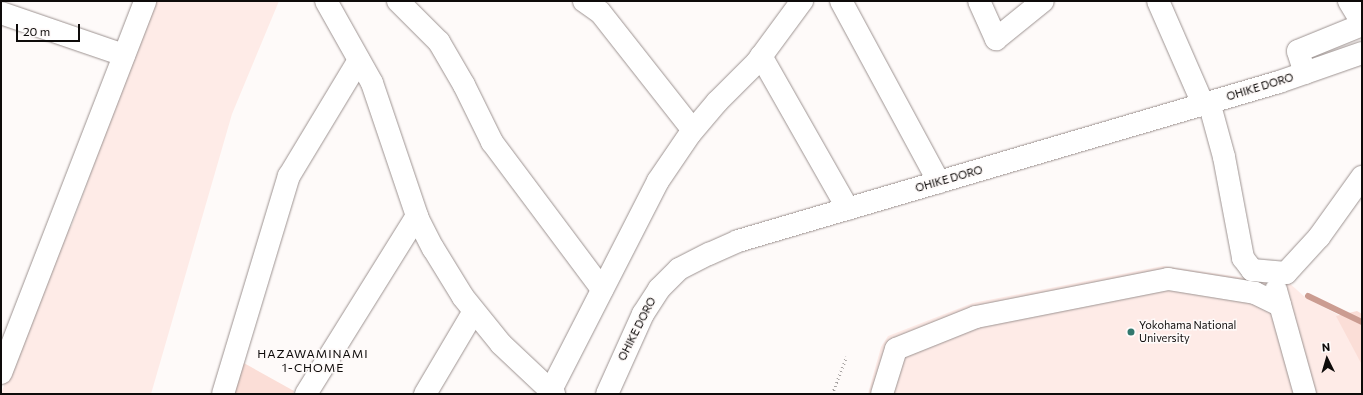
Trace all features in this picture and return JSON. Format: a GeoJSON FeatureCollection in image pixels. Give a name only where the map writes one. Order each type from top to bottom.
{"type":"FeatureCollection","features":[{"type":"Feature","properties":{"kind":"street"},"geometry":{"type":"LineString","coordinates":[[1,373],[145,1]]}},
{"type":"Feature","properties":{"kind":"street"},"geometry":{"type":"LineString","coordinates":[[326,1],[372,83],[417,216],[433,248],[474,310],[501,344],[552,393],[602,289],[658,181],[693,130],[761,56],[802,1]]}},
{"type":"Feature","properties":{"kind":"street"},"geometry":{"type":"LineString","coordinates":[[398,1],[438,42],[464,85],[492,142],[602,289]]}},
{"type":"Feature","properties":{"kind":"street"},"geometry":{"type":"LineString","coordinates":[[584,1],[600,12],[693,130]]}},
{"type":"Feature","properties":{"kind":"street"},"geometry":{"type":"LineString","coordinates":[[841,1],[939,182]]}},
{"type":"Feature","properties":{"kind":"street"},"geometry":{"type":"LineString","coordinates":[[979,1],[996,39],[1043,1]]}},
{"type":"Feature","properties":{"kind":"street"},"geometry":{"type":"LineString","coordinates":[[1158,1],[1206,103],[1224,157],[1243,258],[1252,270],[1286,273],[1319,237],[1362,177]]}},
{"type":"Feature","properties":{"kind":"street"},"geometry":{"type":"LineString","coordinates":[[1305,73],[1298,51],[1362,24],[1349,1]]}},
{"type":"Feature","properties":{"kind":"street"},"geometry":{"type":"LineString","coordinates":[[1,13],[124,55]]}},
{"type":"Feature","properties":{"kind":"street","name":"OHIKE DORO"},"geometry":{"type":"LineString","coordinates":[[607,394],[643,314],[659,289],[679,270],[738,241],[1206,103],[1305,73],[1362,53]]}},
{"type":"Feature","properties":{"kind":"street"},"geometry":{"type":"LineString","coordinates":[[761,56],[848,209]]}},
{"type":"Feature","properties":{"kind":"street"},"geometry":{"type":"LineString","coordinates":[[223,394],[289,176],[359,60]]}},
{"type":"Feature","properties":{"kind":"street"},"geometry":{"type":"LineString","coordinates":[[306,394],[417,216]]}},
{"type":"Feature","properties":{"kind":"street"},"geometry":{"type":"LineString","coordinates":[[1270,272],[1305,394]]}},
{"type":"Feature","properties":{"kind":"street"},"geometry":{"type":"LineString","coordinates":[[882,394],[896,349],[976,317],[1168,279],[1255,293],[1280,305]]}},
{"type":"Feature","properties":{"kind":"street"},"geometry":{"type":"LineString","coordinates":[[425,394],[474,310]]}},
{"type":"Feature","properties":{"kind":"path"},"geometry":{"type":"LineString","coordinates":[[832,394],[846,357]]}},
{"type":"Feature","properties":{"kind":"shaded area"},"geometry":{"type":"Polygon","coordinates":[[[154,1],[279,1],[232,114],[151,394],[1,394],[61,226],[71,227],[154,1]]]}},
{"type":"Feature","properties":{"kind":"shaded area","name":"Yokohama National University"},"geometry":{"type":"Polygon","coordinates":[[[1163,266],[1273,282],[1288,282],[1306,298],[1362,327],[1362,394],[868,394],[881,347],[888,336],[973,303],[1163,266]]]}},
{"type":"Feature","properties":{"kind":"shaded area"},"geometry":{"type":"Polygon","coordinates":[[[1357,311],[1362,314],[1362,365],[1336,316],[1357,311]]]}},
{"type":"Feature","properties":{"kind":"shaded area"},"geometry":{"type":"Polygon","coordinates":[[[242,362],[294,391],[293,394],[233,394],[242,362]]]}},
{"type":"Feature","properties":{"kind":"waterway"},"geometry":{"type":"LineString","coordinates":[[1308,296],[1362,322]]}},
{"type":"Feature","properties":{"kind":"place","name":"Yokohama National University"},"geometry":{"type":"Point","coordinates":[1131,332]}},
{"type":"Feature","properties":{"kind":"district","name":"HAZAWAMINAMI 1-CHOME"},"geometry":{"type":"Point","coordinates":[313,361]}}]}
